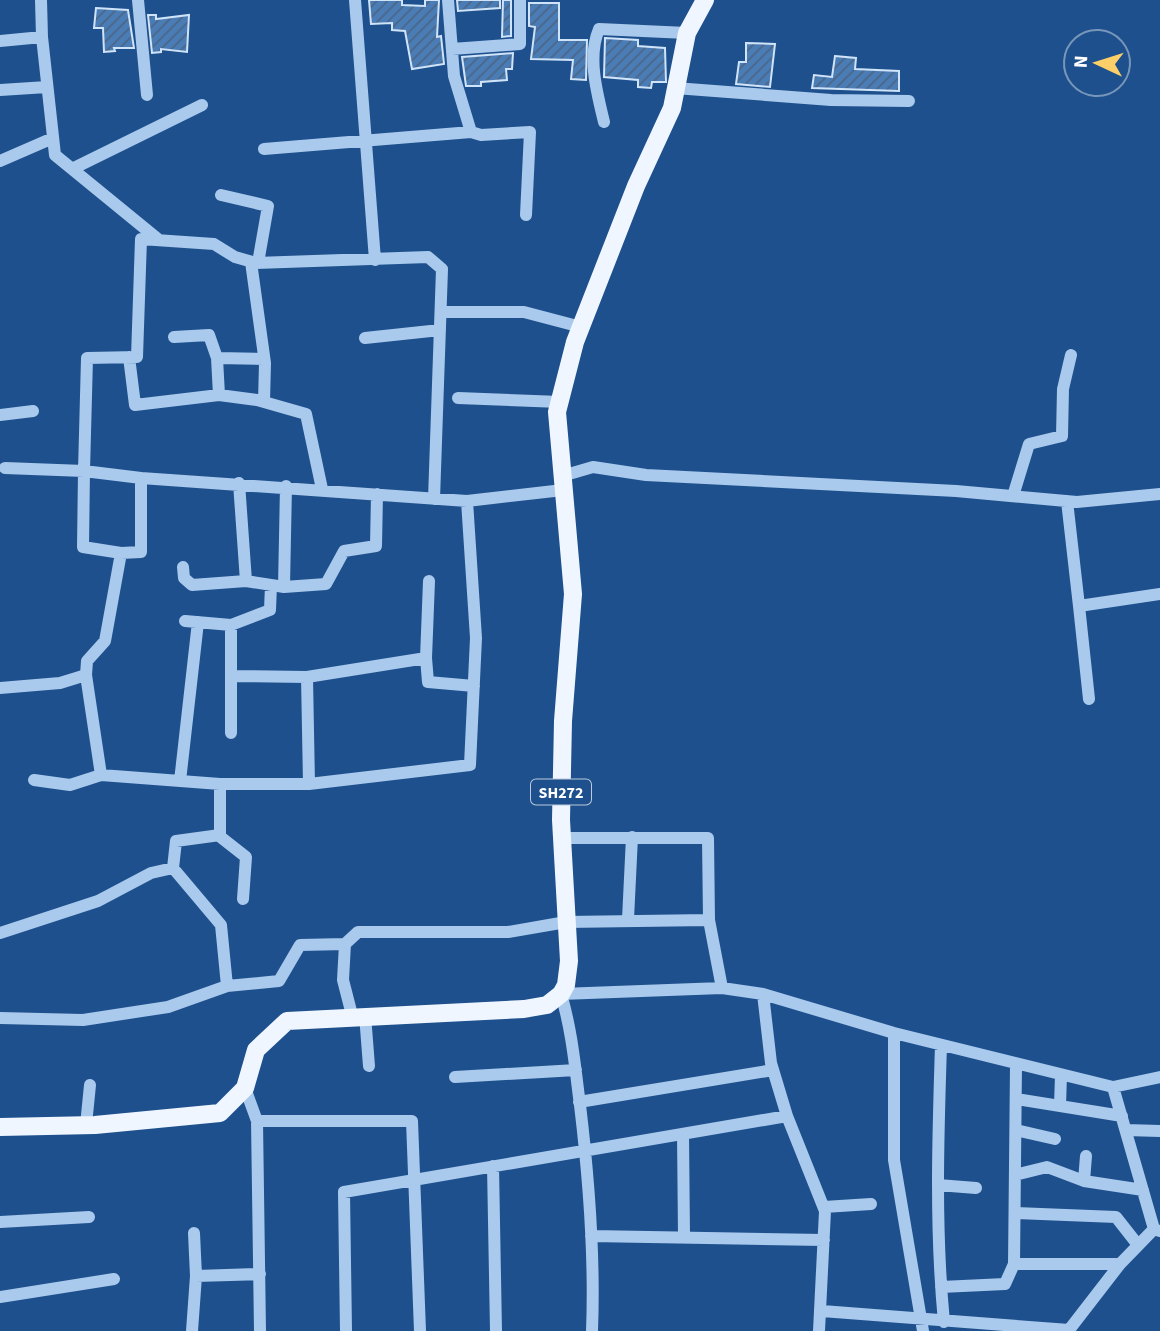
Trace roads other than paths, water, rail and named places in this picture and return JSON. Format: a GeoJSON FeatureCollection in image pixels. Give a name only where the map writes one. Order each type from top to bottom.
{"type":"FeatureCollection","features":[{"type":"Feature","properties":{"kind":"main road","name":"SH272"},"geometry":{"type":"LineString","coordinates":[[561,994],[566,985],[569,961],[562,838],[563,721],[573,594],[557,412],[581,327],[636,186],[671,108],[687,33],[705,0]]}},
{"type":"Feature","properties":{"kind":"main road"},"geometry":{"type":"LineString","coordinates":[[0,1127],[86,1125],[220,1113],[245,1088],[256,1050],[287,1021],[359,1015],[524,1009],[547,1005],[561,994]]}},
{"type":"Feature","properties":{"kind":"street"},"geometry":{"type":"LineString","coordinates":[[41,0],[41,37],[55,155],[159,240]]}},
{"type":"Feature","properties":{"kind":"street"},"geometry":{"type":"LineString","coordinates":[[138,0],[147,95]]}},
{"type":"Feature","properties":{"kind":"street"},"geometry":{"type":"LineString","coordinates":[[355,0],[376,260]]}},
{"type":"Feature","properties":{"kind":"street"},"geometry":{"type":"LineString","coordinates":[[447,0],[454,76],[471,132]]}},
{"type":"Feature","properties":{"kind":"street"},"geometry":{"type":"LineString","coordinates":[[452,49],[520,44],[520,0]]}},
{"type":"Feature","properties":{"kind":"street"},"geometry":{"type":"LineString","coordinates":[[604,122],[595,66],[599,29],[687,33]]}},
{"type":"Feature","properties":{"kind":"street"},"geometry":{"type":"LineString","coordinates":[[0,41],[41,37]]}},
{"type":"Feature","properties":{"kind":"street"},"geometry":{"type":"LineString","coordinates":[[0,90],[47,87]]}},
{"type":"Feature","properties":{"kind":"street"},"geometry":{"type":"LineString","coordinates":[[675,88],[831,100],[909,101]]}},
{"type":"Feature","properties":{"kind":"street"},"geometry":{"type":"LineString","coordinates":[[72,169],[202,105]]}},
{"type":"Feature","properties":{"kind":"street"},"geometry":{"type":"LineString","coordinates":[[264,149],[471,132],[481,135],[530,132],[526,215]]}},
{"type":"Feature","properties":{"kind":"street"},"geometry":{"type":"LineString","coordinates":[[0,161],[53,138]]}},
{"type":"Feature","properties":{"kind":"street"},"geometry":{"type":"LineString","coordinates":[[221,195],[268,205],[254,262],[264,359],[264,402]]}},
{"type":"Feature","properties":{"kind":"street"},"geometry":{"type":"LineString","coordinates":[[141,478],[141,552],[121,553],[83,548],[86,358],[137,356],[141,239],[214,244],[235,257],[254,262],[428,257],[442,269],[434,499]]}},
{"type":"Feature","properties":{"kind":"street"},"geometry":{"type":"LineString","coordinates":[[441,312],[524,312],[581,327]]}},
{"type":"Feature","properties":{"kind":"street"},"geometry":{"type":"LineString","coordinates":[[365,338],[440,330]]}},
{"type":"Feature","properties":{"kind":"street"},"geometry":{"type":"LineString","coordinates":[[174,337],[209,335],[217,358],[219,395]]}},
{"type":"Feature","properties":{"kind":"street"},"geometry":{"type":"LineString","coordinates":[[1013,496],[1029,444],[1062,436],[1063,389],[1071,355]]}},
{"type":"Feature","properties":{"kind":"street"},"geometry":{"type":"LineString","coordinates":[[129,357],[135,405],[219,395],[264,402],[306,414],[322,489]]}},
{"type":"Feature","properties":{"kind":"street"},"geometry":{"type":"LineString","coordinates":[[217,358],[264,359]]}},
{"type":"Feature","properties":{"kind":"street"},"geometry":{"type":"LineString","coordinates":[[458,398],[560,401]]}},
{"type":"Feature","properties":{"kind":"street"},"geometry":{"type":"LineString","coordinates":[[0,415],[33,411]]}},
{"type":"Feature","properties":{"kind":"street"},"geometry":{"type":"LineString","coordinates":[[5,468],[84,471],[141,478],[286,486],[467,501],[563,483],[593,467],[646,475],[1067,501],[1160,494]]}},
{"type":"Feature","properties":{"kind":"street"},"geometry":{"type":"LineString","coordinates":[[239,483],[246,581]]}},
{"type":"Feature","properties":{"kind":"street"},"geometry":{"type":"LineString","coordinates":[[180,780],[191,622],[231,625],[270,610],[277,586],[286,486]]}},
{"type":"Feature","properties":{"kind":"street"},"geometry":{"type":"LineString","coordinates":[[183,567],[184,578],[192,585],[246,581],[277,586],[326,584],[344,551],[376,546],[377,494]]}},
{"type":"Feature","properties":{"kind":"street"},"geometry":{"type":"LineString","coordinates":[[34,780],[70,785],[101,775],[219,783],[309,784],[470,765],[476,638],[467,501]]}},
{"type":"Feature","properties":{"kind":"street"},"geometry":{"type":"LineString","coordinates":[[1067,501],[1088,699]]}},
{"type":"Feature","properties":{"kind":"street"},"geometry":{"type":"LineString","coordinates":[[101,775],[86,674],[87,661],[105,641],[121,553]]}},
{"type":"Feature","properties":{"kind":"street"},"geometry":{"type":"LineString","coordinates":[[429,581],[426,658],[428,682],[474,686]]}},
{"type":"Feature","properties":{"kind":"street"},"geometry":{"type":"LineString","coordinates":[[1079,607],[1160,594]]}},
{"type":"Feature","properties":{"kind":"street"},"geometry":{"type":"LineString","coordinates":[[231,625],[232,733]]}},
{"type":"Feature","properties":{"kind":"street"},"geometry":{"type":"LineString","coordinates":[[231,676],[307,677],[426,658]]}},
{"type":"Feature","properties":{"kind":"street"},"geometry":{"type":"LineString","coordinates":[[0,688],[60,682],[86,674]]}},
{"type":"Feature","properties":{"kind":"street"},"geometry":{"type":"LineString","coordinates":[[307,677],[309,784]]}},
{"type":"Feature","properties":{"kind":"street"},"geometry":{"type":"LineString","coordinates":[[218,835],[219,783]]}},
{"type":"Feature","properties":{"kind":"street"},"geometry":{"type":"LineString","coordinates":[[228,986],[221,925],[173,868],[176,841],[218,835],[246,857],[243,900]]}},
{"type":"Feature","properties":{"kind":"street"},"geometry":{"type":"LineString","coordinates":[[628,919],[632,837]]}},
{"type":"Feature","properties":{"kind":"street"},"geometry":{"type":"LineString","coordinates":[[562,838],[708,838],[709,920],[722,988]]}},
{"type":"Feature","properties":{"kind":"street"},"geometry":{"type":"LineString","coordinates":[[0,933],[98,901],[150,873],[173,868]]}},
{"type":"Feature","properties":{"kind":"street"},"geometry":{"type":"LineString","coordinates":[[0,1018],[83,1020],[168,1007],[228,986],[279,981],[300,945],[345,944],[358,932],[509,932],[566,922],[628,919],[709,920]]}},
{"type":"Feature","properties":{"kind":"street"},"geometry":{"type":"LineString","coordinates":[[345,944],[343,980],[359,1015],[369,1066]]}},
{"type":"Feature","properties":{"kind":"street"},"geometry":{"type":"LineString","coordinates":[[592,1331],[594,1266],[585,1151],[572,1029],[561,994],[722,988],[763,994],[894,1033],[1113,1087],[1160,1077]]}},
{"type":"Feature","properties":{"kind":"street"},"geometry":{"type":"LineString","coordinates":[[763,994],[773,1070],[787,1116],[824,1207],[822,1311],[819,1331]]}},
{"type":"Feature","properties":{"kind":"street"},"geometry":{"type":"LineString","coordinates":[[894,1033],[894,1160],[921,1326]]}},
{"type":"Feature","properties":{"kind":"street"},"geometry":{"type":"LineString","coordinates":[[941,1045],[938,1185],[944,1322]]}},
{"type":"Feature","properties":{"kind":"street"},"geometry":{"type":"LineString","coordinates":[[941,1287],[1005,1284],[1014,1264],[1016,1065]]}},
{"type":"Feature","properties":{"kind":"street"},"geometry":{"type":"LineString","coordinates":[[455,1077],[576,1070]]}},
{"type":"Feature","properties":{"kind":"street"},"geometry":{"type":"LineString","coordinates":[[579,1102],[773,1070]]}},
{"type":"Feature","properties":{"kind":"street"},"geometry":{"type":"LineString","coordinates":[[1060,1106],[1061,1075]]}},
{"type":"Feature","properties":{"kind":"street"},"geometry":{"type":"LineString","coordinates":[[86,1125],[90,1085]]}},
{"type":"Feature","properties":{"kind":"street"},"geometry":{"type":"LineString","coordinates":[[822,1311],[921,1326],[944,1322],[990,1328],[1069,1331],[1119,1264],[1157,1230],[1113,1087]]}},
{"type":"Feature","properties":{"kind":"street"},"geometry":{"type":"LineString","coordinates":[[245,1088],[257,1121],[260,1331]]}},
{"type":"Feature","properties":{"kind":"street"},"geometry":{"type":"LineString","coordinates":[[1016,1099],[1122,1116]]}},
{"type":"Feature","properties":{"kind":"street"},"geometry":{"type":"LineString","coordinates":[[345,1331],[344,1192],[787,1116]]}},
{"type":"Feature","properties":{"kind":"street"},"geometry":{"type":"LineString","coordinates":[[257,1121],[412,1121],[420,1331]]}},
{"type":"Feature","properties":{"kind":"street"},"geometry":{"type":"LineString","coordinates":[[1016,1130],[1055,1139]]}},
{"type":"Feature","properties":{"kind":"street"},"geometry":{"type":"LineString","coordinates":[[1126,1130],[1160,1131]]}},
{"type":"Feature","properties":{"kind":"street"},"geometry":{"type":"LineString","coordinates":[[683,1134],[684,1236]]}},
{"type":"Feature","properties":{"kind":"street"},"geometry":{"type":"LineString","coordinates":[[1084,1181],[1086,1156]]}},
{"type":"Feature","properties":{"kind":"street"},"geometry":{"type":"LineString","coordinates":[[493,1166],[496,1331]]}},
{"type":"Feature","properties":{"kind":"street"},"geometry":{"type":"LineString","coordinates":[[1015,1175],[1047,1167],[1084,1181],[1143,1190]]}},
{"type":"Feature","properties":{"kind":"street"},"geometry":{"type":"LineString","coordinates":[[938,1185],[976,1188]]}},
{"type":"Feature","properties":{"kind":"street"},"geometry":{"type":"LineString","coordinates":[[824,1207],[871,1204]]}},
{"type":"Feature","properties":{"kind":"street"},"geometry":{"type":"LineString","coordinates":[[1015,1213],[1116,1217],[1138,1245]]}},
{"type":"Feature","properties":{"kind":"street"},"geometry":{"type":"LineString","coordinates":[[0,1222],[89,1217]]}},
{"type":"Feature","properties":{"kind":"street"},"geometry":{"type":"LineString","coordinates":[[192,1331],[192,1289],[196,1276],[194,1233]]}},
{"type":"Feature","properties":{"kind":"street"},"geometry":{"type":"LineString","coordinates":[[591,1236],[824,1240]]}},
{"type":"Feature","properties":{"kind":"street"},"geometry":{"type":"LineString","coordinates":[[1014,1264],[1119,1264]]}},
{"type":"Feature","properties":{"kind":"street"},"geometry":{"type":"LineString","coordinates":[[196,1276],[260,1274]]}},
{"type":"Feature","properties":{"kind":"street"},"geometry":{"type":"LineString","coordinates":[[0,1297],[114,1279]]}}]}
